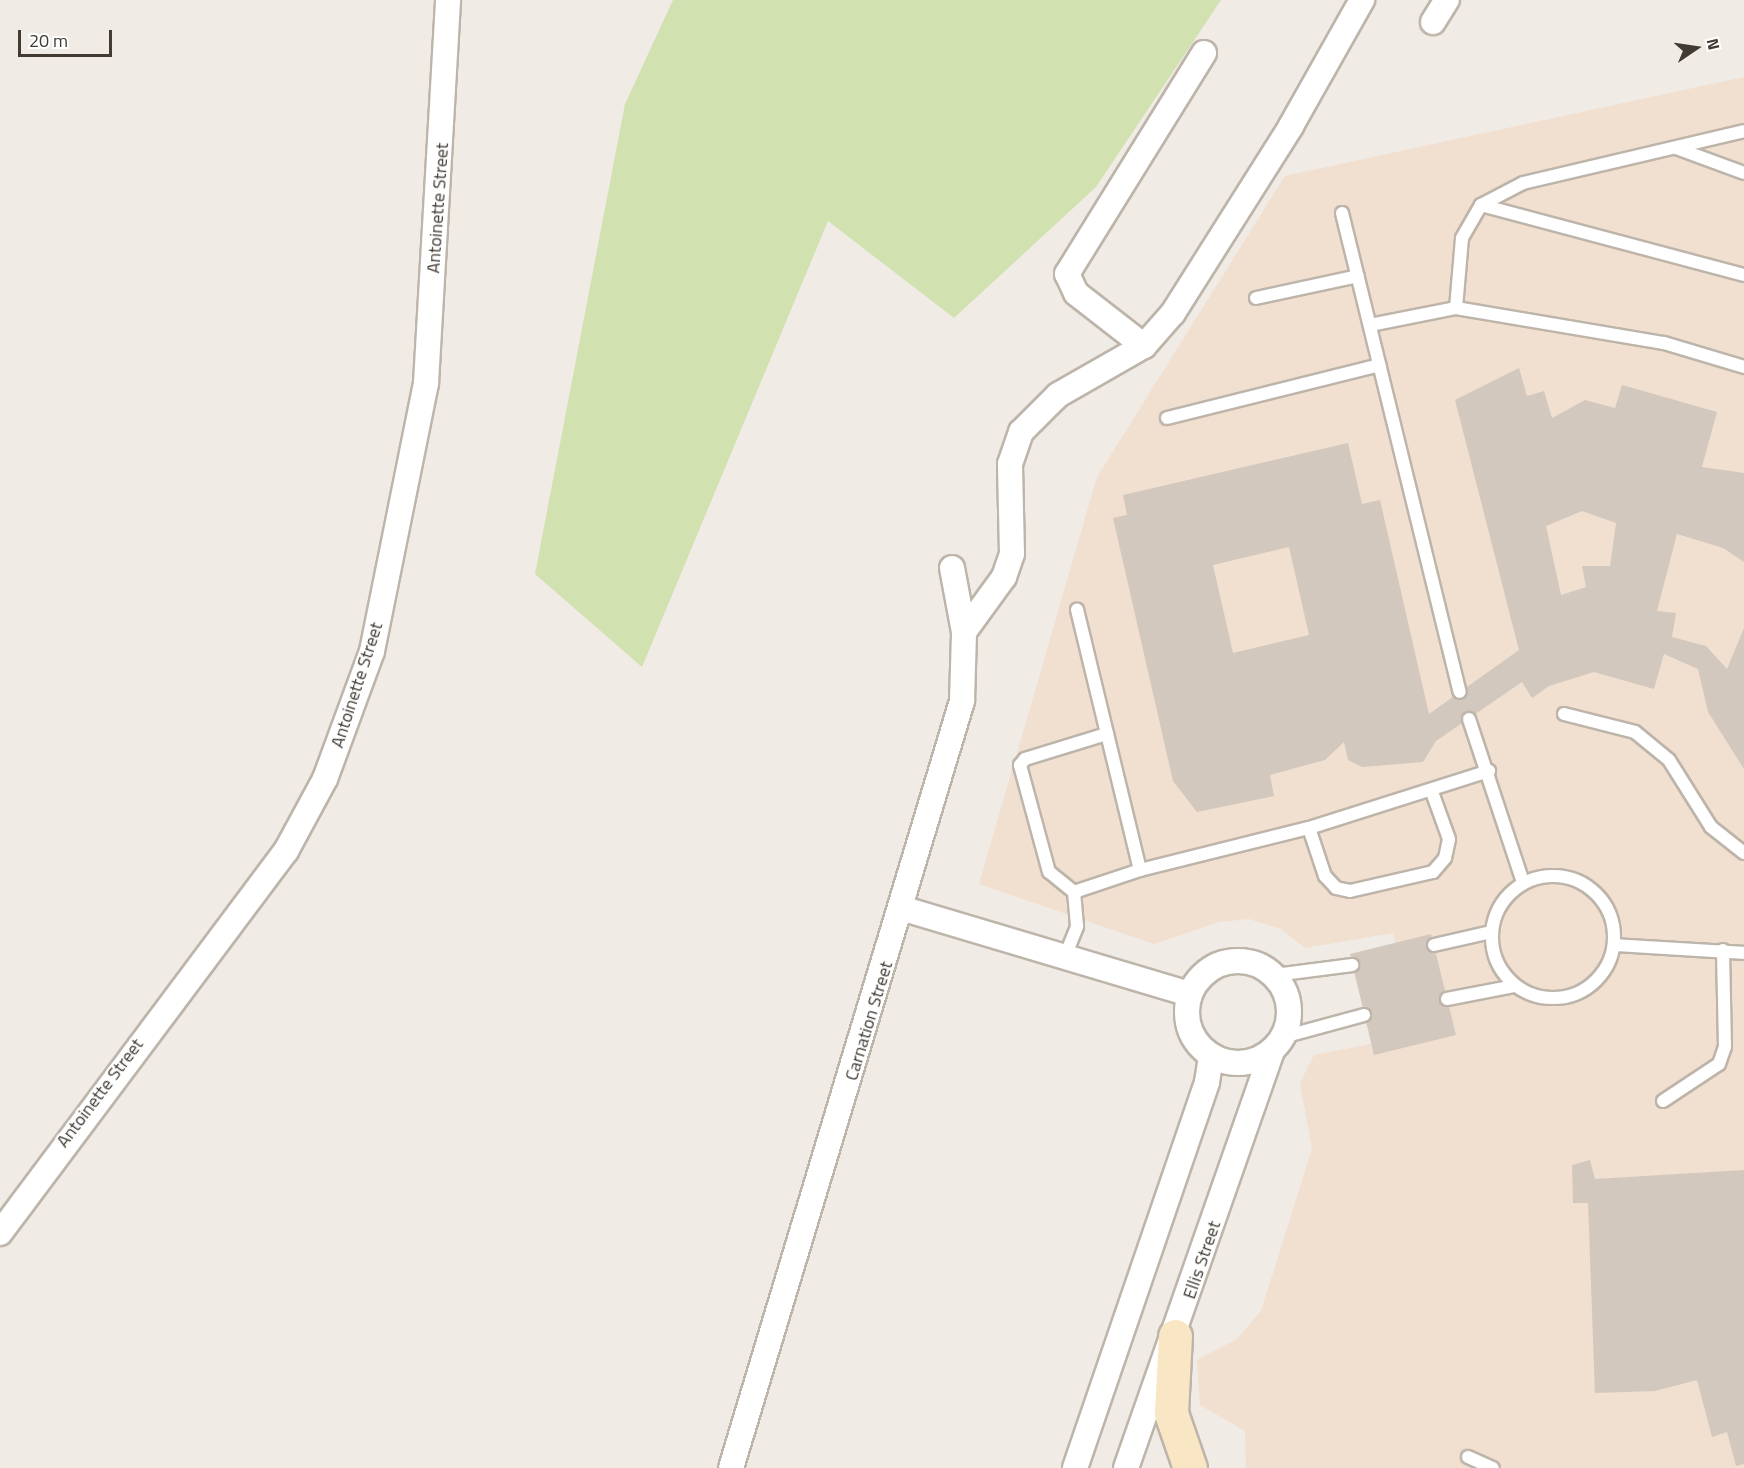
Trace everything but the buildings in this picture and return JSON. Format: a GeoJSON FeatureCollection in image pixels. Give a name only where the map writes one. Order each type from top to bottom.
{"type":"FeatureCollection","features":[{"type":"Feature","properties":{"kind":"main road"},"geometry":{"type":"LineString","coordinates":[[1175,1336],[1172,1413],[1190,1468]]}},
{"type":"Feature","properties":{"kind":"street","name":"Antoinette Street"},"geometry":{"type":"LineString","coordinates":[[0,1233],[286,851],[325,779],[372,651],[426,383],[448,0]]}},
{"type":"Feature","properties":{"kind":"street"},"geometry":{"type":"LineString","coordinates":[[964,632],[1004,577],[1012,554],[1010,464],[1021,432],[1058,395],[1144,346],[1173,313],[1259,178],[1362,0]]}},
{"type":"Feature","properties":{"kind":"street"},"geometry":{"type":"LineString","coordinates":[[1433,22],[1447,0]]}},
{"type":"Feature","properties":{"kind":"street"},"geometry":{"type":"LineString","coordinates":[[1144,346],[1076,293],[1066,274],[1204,53]]}},
{"type":"Feature","properties":{"kind":"street","name":"Carnation Street"},"geometry":{"type":"LineString","coordinates":[[731,1468],[904,909],[962,701],[964,632],[952,568]]}},
{"type":"Feature","properties":{"kind":"street"},"geometry":{"type":"LineString","coordinates":[[904,909],[1064,961],[1190,994]]}},
{"type":"Feature","properties":{"kind":"street"},"geometry":{"type":"LineString","coordinates":[[1275,975],[1261,965],[1227,961],[1204,973],[1190,994],[1189,1029],[1211,1056],[1237,1064],[1278,1043]]}},
{"type":"Feature","properties":{"kind":"street","name":"Ellis Street"},"geometry":{"type":"LineString","coordinates":[[1126,1468],[1278,1043],[1289,1004],[1275,975]]}},
{"type":"Feature","properties":{"kind":"street"},"geometry":{"type":"LineString","coordinates":[[1075,1468],[1207,1082],[1211,1056]]}},
{"type":"Feature","properties":{"kind":"lane"},"geometry":{"type":"LineString","coordinates":[[1456,308],[1462,238],[1481,205],[1523,183],[1744,130]]}},
{"type":"Feature","properties":{"kind":"lane"},"geometry":{"type":"LineString","coordinates":[[1676,148],[1744,173]]}},
{"type":"Feature","properties":{"kind":"lane"},"geometry":{"type":"LineString","coordinates":[[1481,205],[1744,275]]}},
{"type":"Feature","properties":{"kind":"lane"},"geometry":{"type":"LineString","coordinates":[[1342,213],[1460,692]]}},
{"type":"Feature","properties":{"kind":"lane"},"geometry":{"type":"LineString","coordinates":[[1256,298],[1358,276]]}},
{"type":"Feature","properties":{"kind":"lane"},"geometry":{"type":"LineString","coordinates":[[1370,325],[1456,308],[1664,343],[1744,367]]}},
{"type":"Feature","properties":{"kind":"lane"},"geometry":{"type":"LineString","coordinates":[[1167,418],[1379,365]]}},
{"type":"Feature","properties":{"kind":"lane"},"geometry":{"type":"LineString","coordinates":[[1077,610],[1140,870]]}},
{"type":"Feature","properties":{"kind":"lane"},"geometry":{"type":"LineString","coordinates":[[1564,714],[1635,732],[1669,760],[1711,827],[1744,853]]}},
{"type":"Feature","properties":{"kind":"lane"},"geometry":{"type":"LineString","coordinates":[[1468,719],[1489,771],[1523,882]]}},
{"type":"Feature","properties":{"kind":"lane"},"geometry":{"type":"LineString","coordinates":[[1064,961],[1077,926],[1074,892],[1049,872],[1020,765],[1025,759],[1107,734]]}},
{"type":"Feature","properties":{"kind":"lane"},"geometry":{"type":"LineString","coordinates":[[1074,892],[1140,870],[1309,828],[1432,792],[1489,771]]}},
{"type":"Feature","properties":{"kind":"lane"},"geometry":{"type":"LineString","coordinates":[[1309,828],[1325,876],[1336,888],[1350,891],[1433,872],[1445,858],[1449,839],[1432,792]]}},
{"type":"Feature","properties":{"kind":"lane"},"geometry":{"type":"LineString","coordinates":[[1447,999],[1514,986],[1540,997],[1567,998],[1599,979],[1614,945],[1613,926],[1595,892],[1561,876],[1523,882],[1502,903],[1491,932],[1492,952],[1514,986]]}},
{"type":"Feature","properties":{"kind":"lane"},"geometry":{"type":"LineString","coordinates":[[1434,945],[1491,932]]}},
{"type":"Feature","properties":{"kind":"lane"},"geometry":{"type":"LineString","coordinates":[[1614,945],[1744,953]]}},
{"type":"Feature","properties":{"kind":"lane"},"geometry":{"type":"LineString","coordinates":[[1663,1101],[1719,1064],[1725,1047],[1723,950]]}},
{"type":"Feature","properties":{"kind":"lane"},"geometry":{"type":"LineString","coordinates":[[1275,975],[1352,965]]}},
{"type":"Feature","properties":{"kind":"lane"},"geometry":{"type":"LineString","coordinates":[[1278,1043],[1364,1015]]}},
{"type":"Feature","properties":{"kind":"lane"},"geometry":{"type":"LineString","coordinates":[[1468,1457],[1493,1468]]}},
{"type":"Feature","properties":{"kind":"shaded area"},"geometry":{"type":"Polygon","coordinates":[[[1744,77],[1744,1468],[1246,1468],[1245,1431],[1200,1405],[1197,1360],[1237,1339],[1261,1311],[1312,1149],[1300,1083],[1314,1055],[1418,1035],[1393,933],[1305,948],[1281,929],[1249,919],[1219,922],[1154,944],[979,884],[1097,477],[1285,176],[1744,77]]]}},
{"type":"Feature","properties":{"kind":"green space"},"geometry":{"type":"Polygon","coordinates":[[[673,0],[1221,0],[1096,187],[954,318],[828,221],[642,667],[535,574],[625,104],[673,0]]]}}]}
